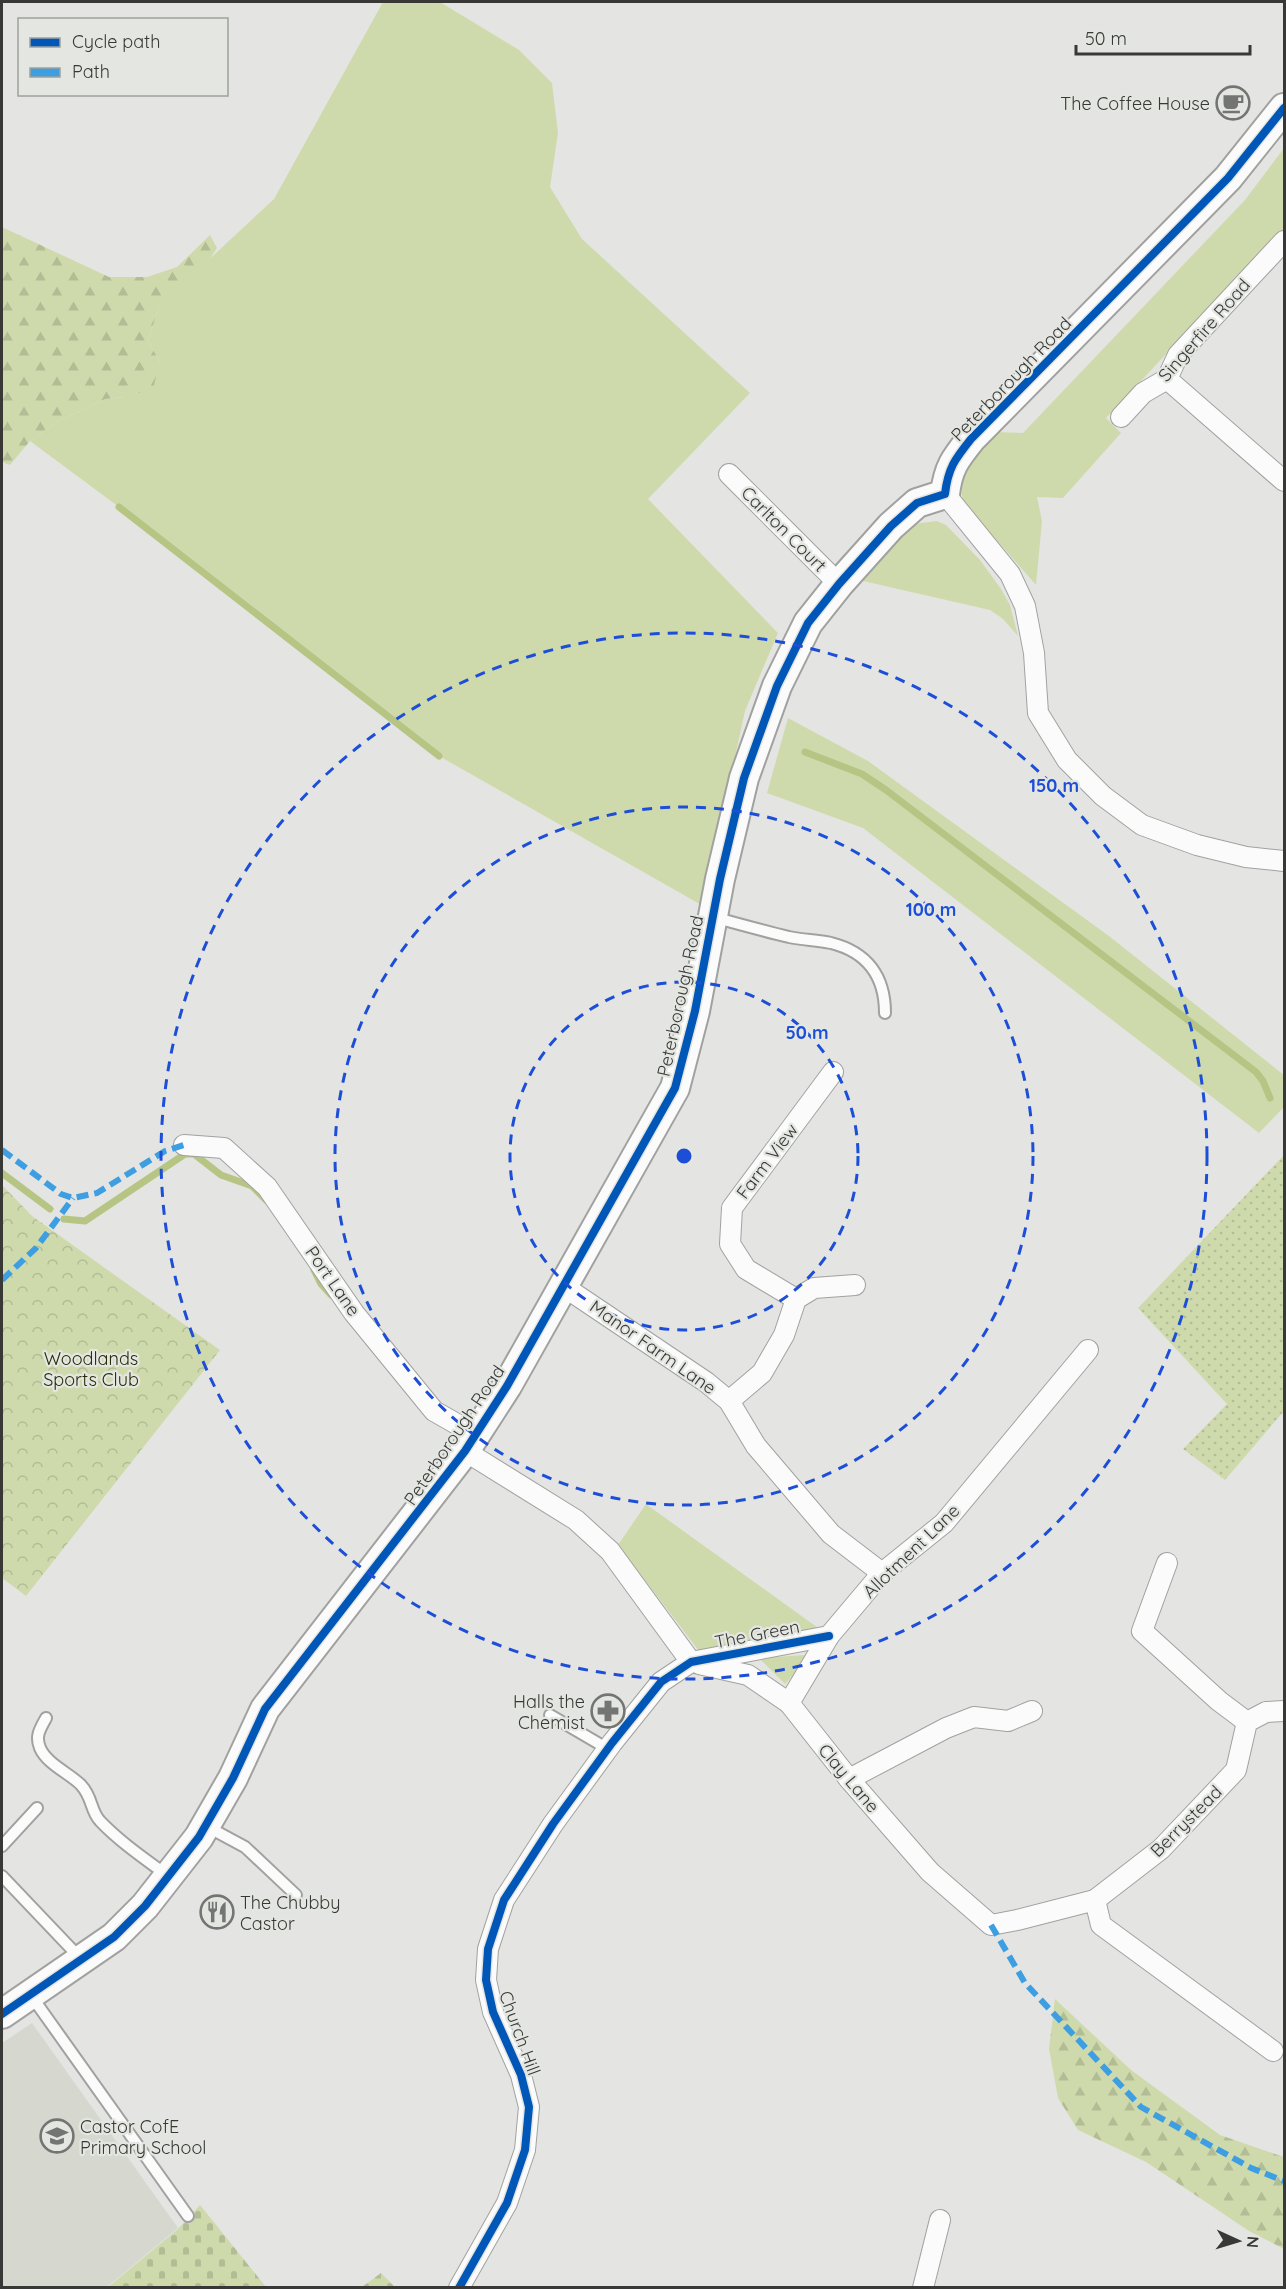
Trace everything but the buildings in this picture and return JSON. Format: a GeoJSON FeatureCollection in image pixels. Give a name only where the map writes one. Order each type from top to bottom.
{"type":"FeatureCollection","features":[{"type":"Feature","properties":{"kind":"street","name":"Peterborough Road"},"geometry":{"type":"LineString","coordinates":[[2,2014],[114,1937],[145,1906],[206,1826],[233,1778],[265,1709],[471,1443],[507,1386],[675,1088],[695,1011],[720,879],[744,778],[777,686],[808,623],[839,584],[891,526],[917,503],[945,494],[947,476],[952,462],[971,439],[1228,178],[1284,108]]}},
{"type":"Feature","properties":{"kind":"street","name":"Singerfire Road"},"geometry":{"type":"LineString","coordinates":[[1121,417],[1143,393],[1167,379],[1178,355],[1284,241]]}},
{"type":"Feature","properties":{"kind":"street"},"geometry":{"type":"LineString","coordinates":[[1167,379],[1284,481]]}},
{"type":"Feature","properties":{"kind":"street","name":"Carlton Court"},"geometry":{"type":"LineString","coordinates":[[729,474],[839,584]]}},
{"type":"Feature","properties":{"kind":"street"},"geometry":{"type":"LineString","coordinates":[[945,494],[1010,574],[1025,606],[1034,653],[1038,713],[1067,760],[1103,796],[1142,825],[1197,845],[1246,857],[1284,861]]}},
{"type":"Feature","properties":{"kind":"street","name":"Farm View"},"geometry":{"type":"LineString","coordinates":[[796,1299],[746,1269],[730,1244],[732,1208],[833,1072]]}},
{"type":"Feature","properties":{"kind":"street","name":"Port Lane"},"geometry":{"type":"LineString","coordinates":[[184,1145],[224,1148],[267,1187],[354,1313],[434,1411],[471,1443]]}},
{"type":"Feature","properties":{"kind":"street"},"geometry":{"type":"LineString","coordinates":[[729,1401],[762,1373],[784,1335],[796,1299],[814,1288],[855,1285]]}},
{"type":"Feature","properties":{"kind":"street","name":"Manor Farm Lane"},"geometry":{"type":"LineString","coordinates":[[563,1286],[706,1382],[729,1401],[756,1446],[831,1534],[882,1573]]}},
{"type":"Feature","properties":{"kind":"street","name":"Allotment Lane"},"geometry":{"type":"LineString","coordinates":[[789,1703],[830,1636],[882,1573],[944,1523],[1088,1350]]}},
{"type":"Feature","properties":{"kind":"street"},"geometry":{"type":"LineString","coordinates":[[471,1443],[576,1520],[610,1551],[691,1662]]}},
{"type":"Feature","properties":{"kind":"street"},"geometry":{"type":"LineString","coordinates":[[1167,1563],[1142,1631],[1219,1701],[1247,1722],[1266,1712],[1284,1711]]}},
{"type":"Feature","properties":{"kind":"street","name":"The Green"},"geometry":{"type":"LineString","coordinates":[[691,1662],[830,1636]]}},
{"type":"Feature","properties":{"kind":"street","name":"Clay Lane"},"geometry":{"type":"LineString","coordinates":[[691,1662],[748,1675],[789,1703],[849,1779],[930,1872],[991,1925],[1095,1900]]}},
{"type":"Feature","properties":{"kind":"street","name":"Church Hill"},"geometry":{"type":"LineString","coordinates":[[459,2288],[507,2203],[525,2150],[529,2107],[520,2075],[493,2012],[486,1980],[488,1949],[504,1900],[553,1824],[608,1749],[661,1682],[691,1662]]}},
{"type":"Feature","properties":{"kind":"street"},"geometry":{"type":"LineString","coordinates":[[849,1779],[945,1728],[974,1717],[1008,1721],[1032,1711]]}},
{"type":"Feature","properties":{"kind":"street","name":"Berrystead"},"geometry":{"type":"LineString","coordinates":[[1095,1900],[1161,1849],[1236,1770],[1247,1722]]}},
{"type":"Feature","properties":{"kind":"street"},"geometry":{"type":"LineString","coordinates":[[1095,1900],[1101,1925],[1273,2051]]}},
{"type":"Feature","properties":{"kind":"street"},"geometry":{"type":"LineString","coordinates":[[923,2288],[940,2220]]}},
{"type":"Feature","properties":{"kind":"lane"},"geometry":{"type":"LineString","coordinates":[[713,917],[852,950],[870,964],[880,981],[885,999],[885,1013]]}},
{"type":"Feature","properties":{"kind":"lane"},"geometry":{"type":"LineString","coordinates":[[550,1715],[608,1749]]}},
{"type":"Feature","properties":{"kind":"lane"},"geometry":{"type":"LineString","coordinates":[[46,1718],[37,1734],[44,1756],[87,1791],[93,1803],[94,1814],[100,1821],[127,1846],[168,1876]]}},
{"type":"Feature","properties":{"kind":"lane"},"geometry":{"type":"LineString","coordinates":[[2,1846],[37,1808]]}},
{"type":"Feature","properties":{"kind":"lane"},"geometry":{"type":"LineString","coordinates":[[206,1826],[245,1847],[296,1895]]}},
{"type":"Feature","properties":{"kind":"lane"},"geometry":{"type":"LineString","coordinates":[[2,1876],[82,1959]]}},
{"type":"Feature","properties":{"kind":"lane"},"geometry":{"type":"LineString","coordinates":[[30,1994],[188,2216]]}},
{"type":"Feature","properties":{"kind":"shaded area","name":"Castor CofE Primary School"},"geometry":{"type":"Polygon","coordinates":[[[32,2023],[178,2228],[107,2287],[2,2288],[2,2043],[32,2023]]]}},
{"type":"Feature","properties":{"kind":"green space"},"geometry":{"type":"Polygon","coordinates":[[[383,2],[440,2],[519,50],[552,83],[558,133],[550,187],[582,239],[750,393],[648,499],[778,633],[745,711],[707,886],[705,907],[439,756],[119,507],[30,441],[57,422],[105,399],[125,397],[160,362],[148,341],[159,306],[274,199],[383,2]]]}},
{"type":"Feature","properties":{"kind":"green space"},"geometry":{"type":"Polygon","coordinates":[[[1284,148],[1284,229],[1106,418],[1121,433],[1063,498],[1037,497],[1042,521],[1036,585],[964,503],[961,492],[962,482],[968,464],[995,432],[1023,433],[1245,200],[1284,148]]]}},
{"type":"Feature","properties":{"kind":"green space"},"geometry":{"type":"Polygon","coordinates":[[[2,227],[109,277],[147,277],[177,267],[210,235],[217,248],[202,271],[159,306],[148,341],[160,362],[153,389],[125,397],[105,399],[57,422],[30,441],[10,465],[2,462],[2,227]]]}},
{"type":"Feature","properties":{"kind":"green space"},"geometry":{"type":"Polygon","coordinates":[[[937,521],[946,525],[980,560],[1001,589],[1010,605],[1018,636],[1003,619],[990,610],[863,581],[913,524],[937,521]]]}},
{"type":"Feature","properties":{"kind":"green space"},"geometry":{"type":"Polygon","coordinates":[[[788,718],[868,761],[1109,936],[1284,1075],[1284,1107],[1259,1133],[863,828],[767,793],[788,718]]]}},
{"type":"Feature","properties":{"kind":"green space"},"geometry":{"type":"Polygon","coordinates":[[[1284,1155],[1284,1411],[1225,1480],[1183,1449],[1227,1404],[1138,1308],[1284,1155]]]}},
{"type":"Feature","properties":{"kind":"green space","name":"Woodlands Sports Club"},"geometry":{"type":"Polygon","coordinates":[[[2,1185],[32,1216],[220,1350],[26,1596],[2,1578],[2,1185]]]}},
{"type":"Feature","properties":{"kind":"green space"},"geometry":{"type":"Polygon","coordinates":[[[646,1504],[821,1630],[699,1651],[618,1545],[646,1504]]]}},
{"type":"Feature","properties":{"kind":"green space"},"geometry":{"type":"Polygon","coordinates":[[[805,1655],[801,1667],[785,1684],[759,1658],[805,1655]]]}},
{"type":"Feature","properties":{"kind":"green space"},"geometry":{"type":"Polygon","coordinates":[[[1055,1999],[1131,2070],[1220,2135],[1284,2157],[1284,2249],[1249,2231],[1146,2162],[1078,2130],[1058,2098],[1049,2049],[1055,1999]]]}},
{"type":"Feature","properties":{"kind":"green space"},"geometry":{"type":"Polygon","coordinates":[[[200,2205],[266,2287],[107,2288],[178,2229],[200,2205]]]}},
{"type":"Feature","properties":{"kind":"green space"},"geometry":{"type":"Polygon","coordinates":[[[381,2273],[395,2287],[362,2287],[381,2273]]]}},
{"type":"Feature","properties":{"kind":"waterway"},"geometry":{"type":"LineString","coordinates":[[119,507],[439,756]]}},
{"type":"Feature","properties":{"kind":"waterway"},"geometry":{"type":"LineString","coordinates":[[805,752],[862,774],[886,790],[1256,1072],[1263,1081],[1270,1098]]}},
{"type":"Feature","properties":{"kind":"waterway"},"geometry":{"type":"LineString","coordinates":[[64,1219],[85,1221],[185,1154],[194,1154],[221,1175],[252,1186],[266,1200]]}},
{"type":"Feature","properties":{"kind":"waterway"},"geometry":{"type":"LineString","coordinates":[[2,1173],[50,1209]]}},
{"type":"Feature","properties":{"kind":"waterway"},"geometry":{"type":"LineString","coordinates":[[314,1270],[321,1284],[331,1295]]}},
{"type":"Feature","properties":{"kind":"marked path"},"geometry":{"type":"LineString","coordinates":[[2,1150],[61,1194],[73,1198],[97,1193],[165,1151],[184,1145]]}},
{"type":"Feature","properties":{"kind":"marked path"},"geometry":{"type":"LineString","coordinates":[[2,1280],[36,1248],[73,1198]]}},
{"type":"Feature","properties":{"kind":"marked path"},"geometry":{"type":"LineString","coordinates":[[991,1925],[1025,1983],[1141,2107],[1251,2168],[1284,2181]]}},
{"type":"Feature","properties":{"kind":"cycle path"},"geometry":{"type":"LineString","coordinates":[[2,2014],[114,1937],[145,1906],[199,1837],[233,1778],[265,1709],[465,1451],[507,1386],[675,1088],[695,1011],[720,879],[744,778],[777,686],[808,623],[839,584],[891,526],[917,503],[945,494],[953,464],[971,439],[1228,178],[1284,108]]}},
{"type":"Feature","properties":{"kind":"cycle path"},"geometry":{"type":"LineString","coordinates":[[459,2288],[507,2203],[525,2150],[529,2107],[521,2075],[493,2012],[486,1980],[488,1949],[504,1900],[553,1824],[612,1743],[661,1682],[691,1662],[829,1636]]}},
{"type":"Feature","properties":{"kind":"place","name":"The Coffee House"},"geometry":{"type":"Point","coordinates":[1233,103]}},
{"type":"Feature","properties":{"kind":"place","name":"Halls the Chemist"},"geometry":{"type":"Point","coordinates":[608,1711]}},
{"type":"Feature","properties":{"kind":"place","name":"The Chubby Castor"},"geometry":{"type":"Point","coordinates":[217,1912]}},
{"type":"Feature","properties":{"kind":"place","name":"Castor CofE Primary School"},"geometry":{"type":"Point","coordinates":[57,2136]}}]}
